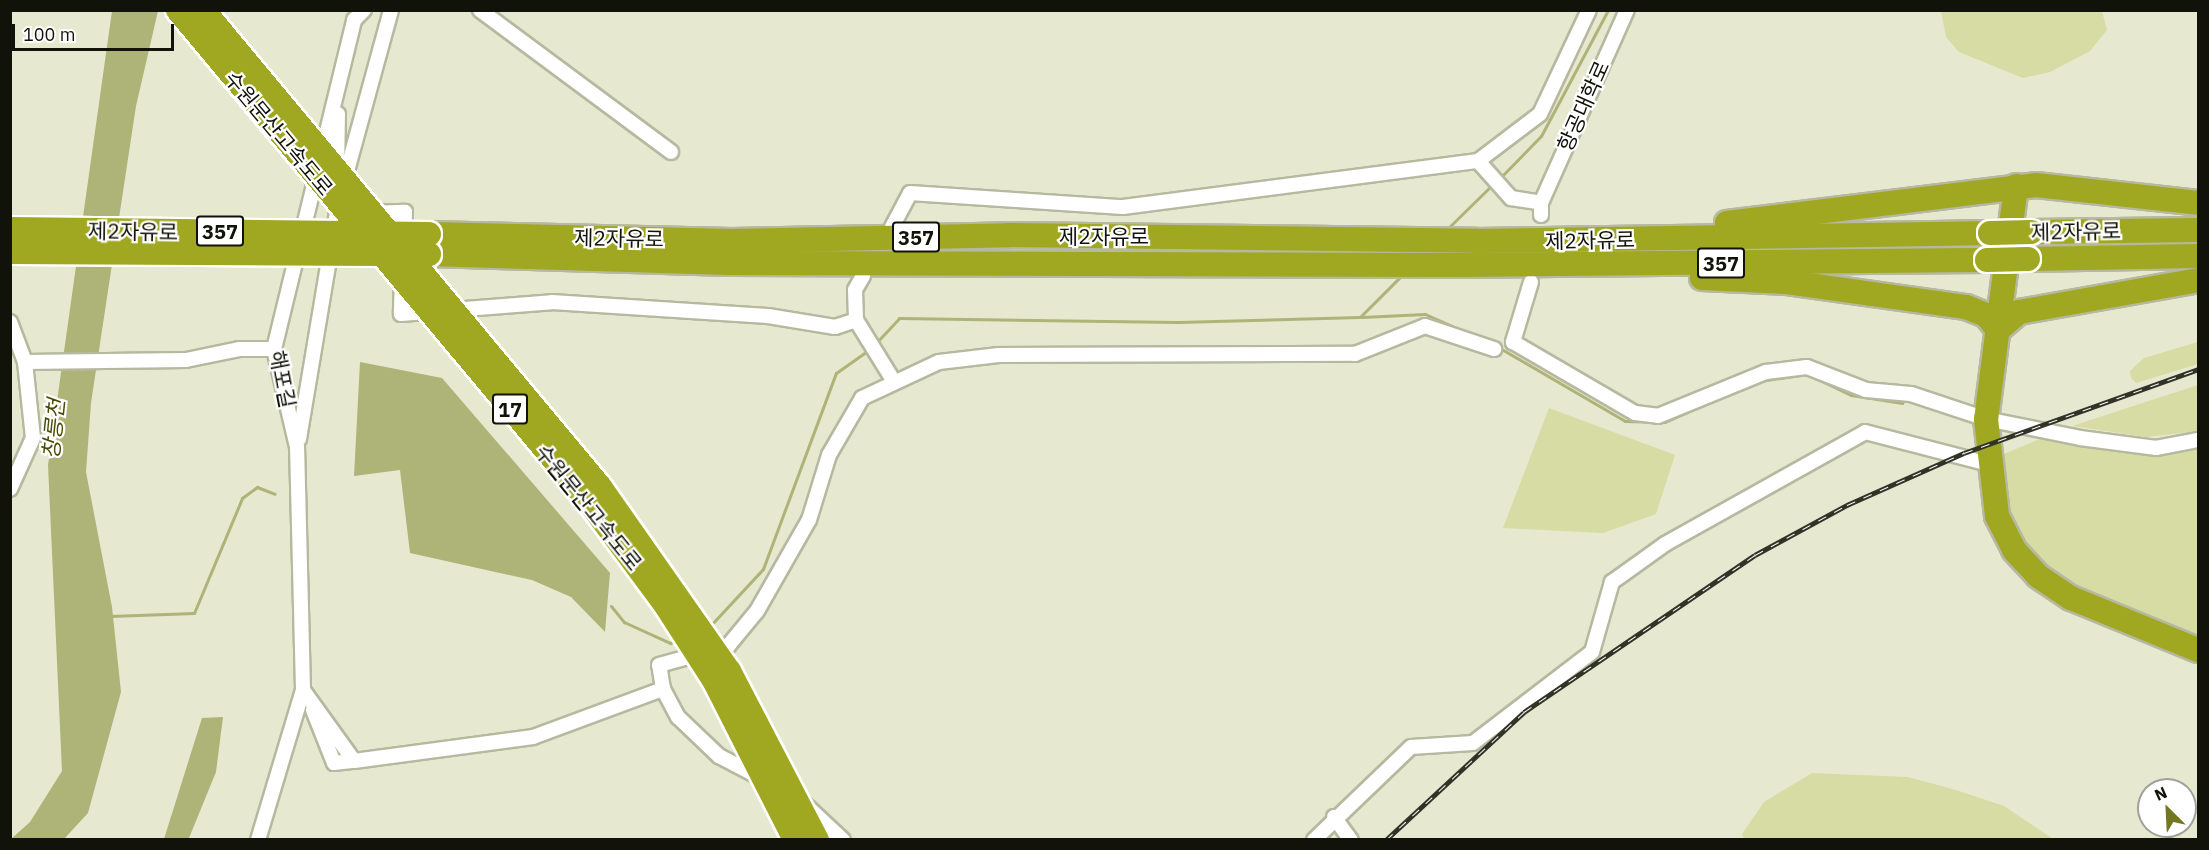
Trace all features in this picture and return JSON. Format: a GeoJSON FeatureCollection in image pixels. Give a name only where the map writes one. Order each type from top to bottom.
{"type":"FeatureCollection","features":[{"type":"Feature","properties":{"kind":"highway","name":"수원문산고속도로"},"geometry":{"type":"LineString","coordinates":[[178,10],[587,499],[665,604],[714,682],[795,840]]}},
{"type":"Feature","properties":{"kind":"highway","name":"수원문산고속도로"},"geometry":{"type":"LineString","coordinates":[[203,10],[636,535],[729,671],[817,840]]}},
{"type":"Feature","properties":{"kind":"highway"},"geometry":{"type":"LineString","coordinates":[[1518,241],[1591,226],[1754,221],[2016,186],[2199,202]]}},
{"type":"Feature","properties":{"kind":"highway"},"geometry":{"type":"LineString","coordinates":[[2016,186],[1986,419],[1989,464],[1997,516],[2014,550],[2038,576],[2071,598],[2199,651]]}},
{"type":"Feature","properties":{"kind":"highway","name":"제2자유로"},"geometry":{"type":"LineString","coordinates":[[10,229],[429,244],[729,262],[1514,265],[2199,256]]}},
{"type":"Feature","properties":{"kind":"highway","name":"제2자유로"},"geometry":{"type":"LineString","coordinates":[[10,252],[1008,235],[1518,241],[2199,230]]}},
{"type":"Feature","properties":{"kind":"highway"},"geometry":{"type":"LineString","coordinates":[[1514,265],[1616,278],[1787,282],[1966,307],[1986,315],[1998,330]]}},
{"type":"Feature","properties":{"kind":"highway"},"geometry":{"type":"LineString","coordinates":[[1998,330],[2019,312],[2199,280]]}},
{"type":"Feature","properties":{"kind":"street","name":"해포길"},"geometry":{"type":"LineString","coordinates":[[258,840],[303,690],[297,447],[274,350],[338,96],[354,20],[364,10]]}},
{"type":"Feature","properties":{"kind":"street"},"geometry":{"type":"LineString","coordinates":[[297,447],[337,213],[391,10]]}},
{"type":"Feature","properties":{"kind":"street"},"geometry":{"type":"LineString","coordinates":[[480,10],[671,152]]}},
{"type":"Feature","properties":{"kind":"street","name":"항공대학로"},"geometry":{"type":"LineString","coordinates":[[1589,10],[1540,114],[1514,140],[1478,161],[1511,198],[1541,209],[1627,10]]}},
{"type":"Feature","properties":{"kind":"street"},"geometry":{"type":"LineString","coordinates":[[337,213],[338,96]]}},
{"type":"Feature","properties":{"kind":"street"},"geometry":{"type":"LineString","coordinates":[[892,227],[910,193],[1123,207],[1478,161]]}},
{"type":"Feature","properties":{"kind":"street"},"geometry":{"type":"LineString","coordinates":[[337,213],[405,212],[401,315],[552,302],[768,316],[835,327],[856,320]]}},
{"type":"Feature","properties":{"kind":"street"},"geometry":{"type":"LineString","coordinates":[[863,276],[855,290],[856,320],[863,337],[893,380]]}},
{"type":"Feature","properties":{"kind":"street"},"geometry":{"type":"LineString","coordinates":[[1531,282],[1513,342],[1635,413],[1658,416],[1766,372],[1807,367],[1866,390],[1911,394],[1986,419],[2156,448],[2199,440]]}},
{"type":"Feature","properties":{"kind":"street"},"geometry":{"type":"LineString","coordinates":[[10,322],[25,362],[33,438],[10,489]]}},
{"type":"Feature","properties":{"kind":"street"},"geometry":{"type":"LineString","coordinates":[[843,840],[811,805],[719,756],[678,717],[663,688],[659,664],[728,645],[756,611],[808,520],[843,426],[862,398],[893,380],[939,362],[999,356],[1355,354],[1425,326],[1494,349]]}},
{"type":"Feature","properties":{"kind":"street"},"geometry":{"type":"LineString","coordinates":[[25,362],[51,357],[112,362],[274,350]]}},
{"type":"Feature","properties":{"kind":"street"},"geometry":{"type":"LineString","coordinates":[[1314,840],[1334,817],[1411,747],[1473,743],[1592,652],[1612,582],[1665,544],[1865,432],[1989,464]]}},
{"type":"Feature","properties":{"kind":"street"},"geometry":{"type":"LineString","coordinates":[[303,690],[354,761],[533,738],[663,688]]}},
{"type":"Feature","properties":{"kind":"street"},"geometry":{"type":"LineString","coordinates":[[1334,817],[1351,840]]}},
{"type":"Feature","properties":{"kind":"shaded area"},"geometry":{"type":"Polygon","coordinates":[[[112,11],[158,11],[136,106],[91,403],[86,472],[112,607],[121,692],[88,813],[64,839],[11,839],[30,822],[62,771],[48,465],[112,11]]]}},
{"type":"Feature","properties":{"kind":"shaded area"},"geometry":{"type":"Polygon","coordinates":[[[1941,11],[2102,11],[2107,30],[2090,51],[2050,72],[2023,78],[1959,52],[1946,37],[1941,11]]]}},
{"type":"Feature","properties":{"kind":"shaded area"},"geometry":{"type":"Polygon","coordinates":[[[2198,342],[2198,364],[2136,383],[2131,378],[2130,371],[2144,358],[2198,342]]]}},
{"type":"Feature","properties":{"kind":"shaded area"},"geometry":{"type":"Polygon","coordinates":[[[360,362],[442,378],[610,573],[605,632],[571,597],[532,580],[410,553],[400,470],[354,476],[360,362]]]}},
{"type":"Feature","properties":{"kind":"shaded area"},"geometry":{"type":"Polygon","coordinates":[[[2198,385],[2198,431],[2147,437],[2072,426],[2198,385]]]}},
{"type":"Feature","properties":{"kind":"shaded area"},"geometry":{"type":"Polygon","coordinates":[[[1549,408],[1675,455],[1656,514],[1603,533],[1503,528],[1549,408]]]}},
{"type":"Feature","properties":{"kind":"shaded area"},"geometry":{"type":"Polygon","coordinates":[[[2062,430],[2093,441],[2198,443],[2198,643],[2052,580],[2016,542],[1994,458],[2062,430]]]}},
{"type":"Feature","properties":{"kind":"shaded area"},"geometry":{"type":"Polygon","coordinates":[[[223,717],[216,772],[189,838],[164,839],[202,718],[223,717]]]}},
{"type":"Feature","properties":{"kind":"shaded area"},"geometry":{"type":"Polygon","coordinates":[[[1812,773],[1908,777],[1956,790],[2004,806],[2053,839],[1744,839],[1742,834],[1764,802],[1812,773]]]}},
{"type":"Feature","properties":{"kind":"waterway"},"geometry":{"type":"LineString","coordinates":[[1499,179],[1541,136],[1608,10]]}},
{"type":"Feature","properties":{"kind":"waterway"},"geometry":{"type":"LineString","coordinates":[[1445,231],[1494,183]]}},
{"type":"Feature","properties":{"kind":"waterway"},"geometry":{"type":"LineString","coordinates":[[875,344],[899,318],[1178,322],[1360,317],[1403,274]]}},
{"type":"Feature","properties":{"kind":"waterway"},"geometry":{"type":"LineString","coordinates":[[1362,317],[1425,314],[1470,334]]}},
{"type":"Feature","properties":{"kind":"waterway"},"geometry":{"type":"LineString","coordinates":[[1498,347],[1625,421],[1665,422],[1721,397]]}},
{"type":"Feature","properties":{"kind":"waterway"},"geometry":{"type":"LineString","coordinates":[[710,626],[763,569],[836,373],[870,349]]}},
{"type":"Feature","properties":{"kind":"waterway"},"geometry":{"type":"LineString","coordinates":[[1760,381],[1807,374],[1851,395],[1902,403]]}},
{"type":"Feature","properties":{"kind":"waterway"},"geometry":{"type":"LineString","coordinates":[[110,616],[194,613],[242,498],[257,487],[275,494]]}},
{"type":"Feature","properties":{"kind":"waterway"},"geometry":{"type":"LineString","coordinates":[[611,606],[624,622],[670,643],[676,641]]}},
{"type":"Feature","properties":{"kind":"railway"},"geometry":{"type":"LineString","coordinates":[[1386,840],[1524,712],[1755,555],[1847,505],[1964,453],[2198,369]]}},
{"type":"Feature","properties":{"kind":"water label","name":"창릉천"},"geometry":{"type":"Point","coordinates":[53,429]}}]}
